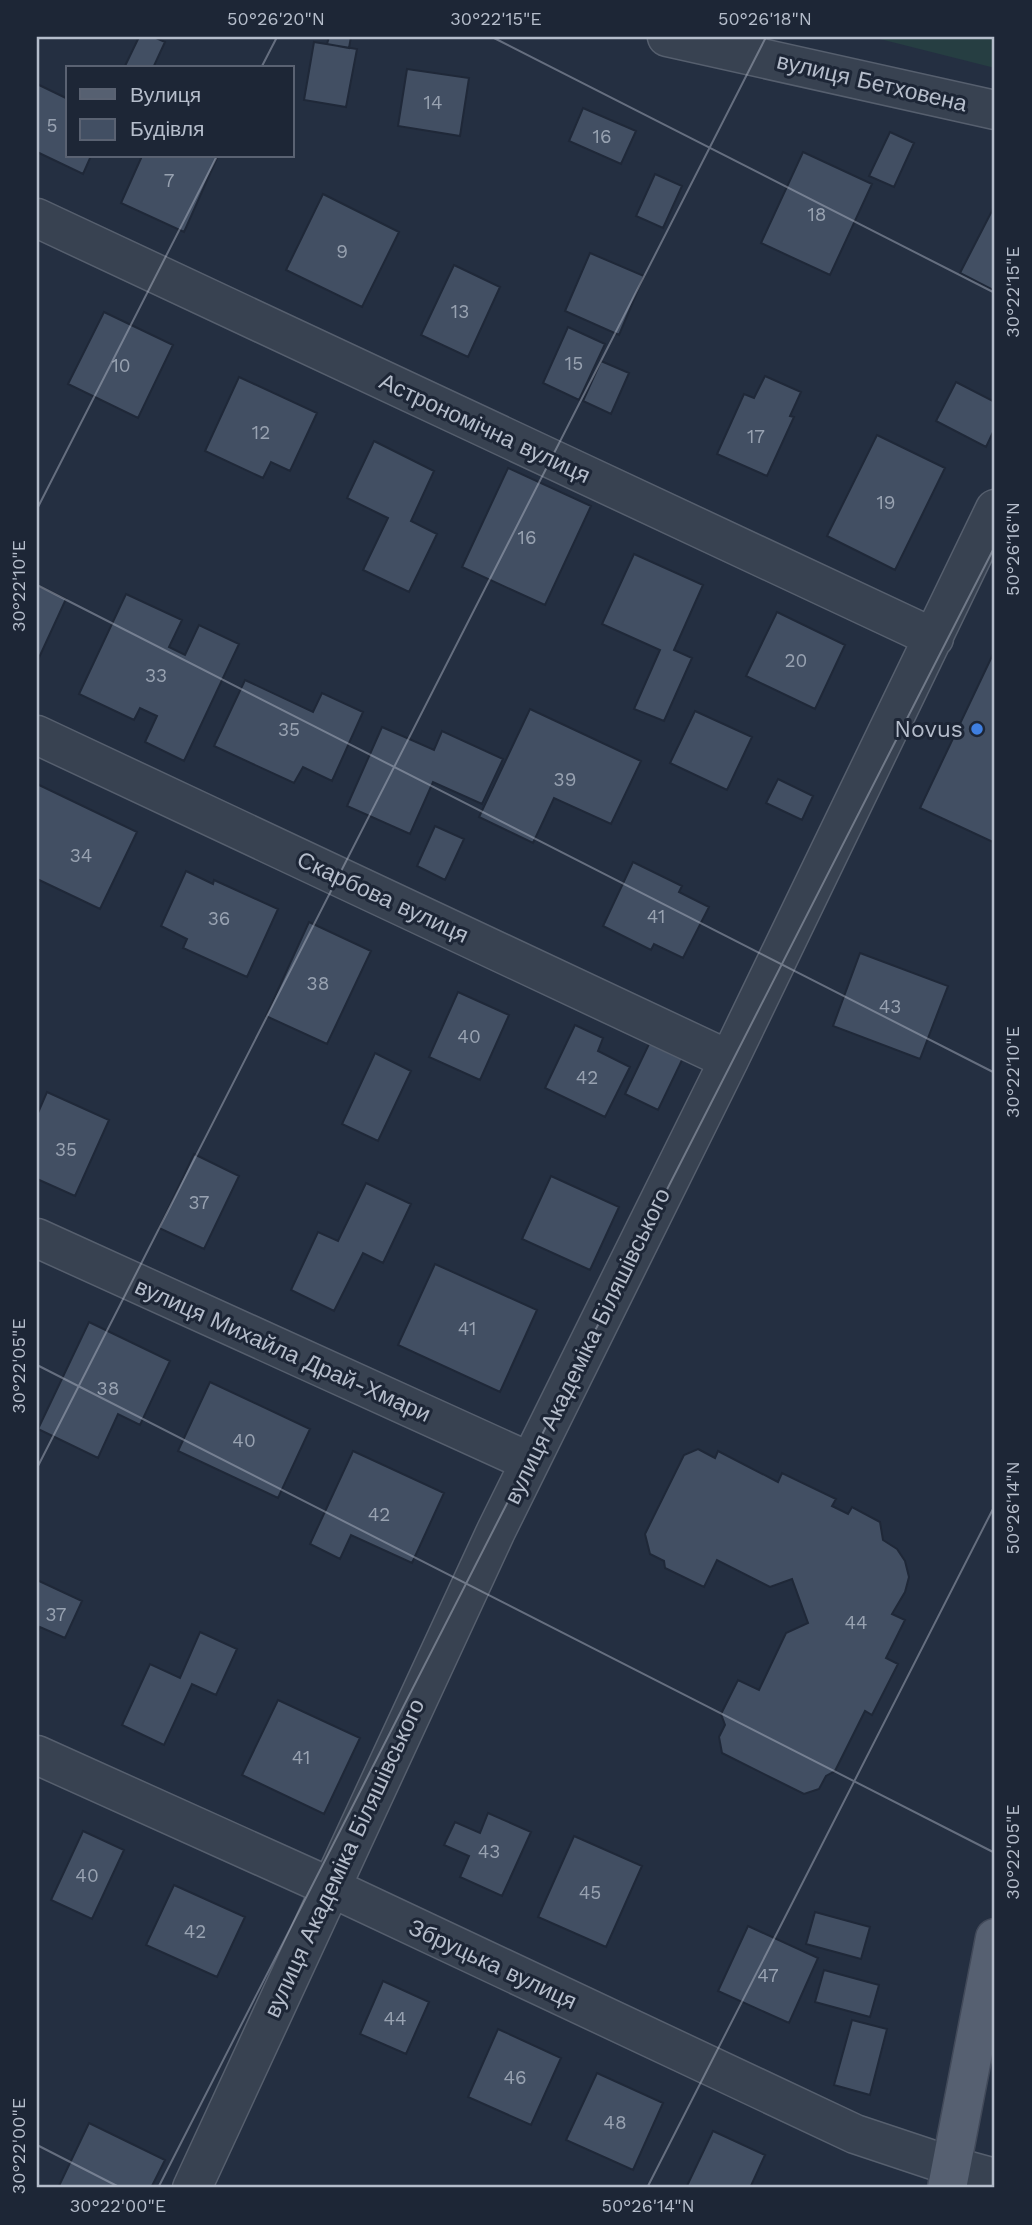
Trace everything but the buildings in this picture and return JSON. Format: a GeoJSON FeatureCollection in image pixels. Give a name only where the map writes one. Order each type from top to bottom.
{"type":"FeatureCollection","features":[{"type":"Feature","properties":{"kind":"main road"},"geometry":{"type":"LineString","coordinates":[[949,2177],[995,1938]]}},
{"type":"Feature","properties":{"kind":"street","name":"вулиця Бетховена"},"geometry":{"type":"LineString","coordinates":[[667,37],[995,110]]}},
{"type":"Feature","properties":{"kind":"street","name":"Астрономічна вулиця"},"geometry":{"type":"LineString","coordinates":[[37,218],[934,638]]}},
{"type":"Feature","properties":{"kind":"street","name":"вулиця Академіка Біляшівського"},"geometry":{"type":"LineString","coordinates":[[192,2188],[530,1462],[729,1060],[995,509]]}},
{"type":"Feature","properties":{"kind":"street","name":"Скарбова вулиця"},"geometry":{"type":"LineString","coordinates":[[37,735],[729,1060]]}},
{"type":"Feature","properties":{"kind":"street","name":"вулиця Михайла Драй-Хмари"},"geometry":{"type":"LineString","coordinates":[[37,1238],[530,1462]]}},
{"type":"Feature","properties":{"kind":"street","name":"Збруцька вулиця"},"geometry":{"type":"LineString","coordinates":[[37,1755],[330,1887],[949,2177],[995,2178]]}},
{"type":"Feature","properties":{"kind":"green space"},"geometry":{"type":"Polygon","coordinates":[[[872,37],[995,37],[995,68],[872,37]]]}},
{"type":"Feature","properties":{"kind":"place","name":"Novus"},"geometry":{"type":"Point","coordinates":[977,729]}}]}
